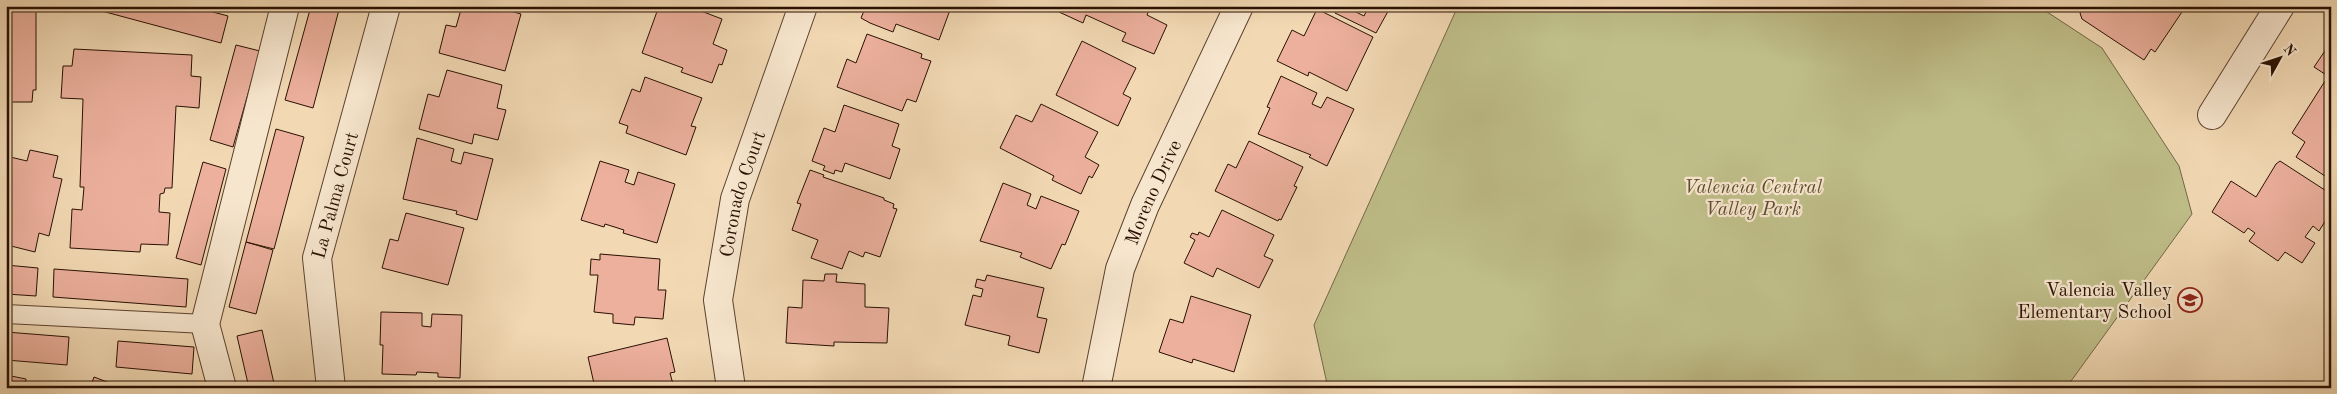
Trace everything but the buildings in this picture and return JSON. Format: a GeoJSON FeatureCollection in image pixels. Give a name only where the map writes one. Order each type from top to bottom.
{"type":"FeatureCollection","features":[{"type":"Feature","properties":{"kind":"street","name":"La Palma Court"},"geometry":{"type":"LineString","coordinates":[[331,388],[317,258],[386,6]]}},
{"type":"Feature","properties":{"kind":"street","name":"Coronado Court"},"geometry":{"type":"LineString","coordinates":[[731,388],[718,300],[735,199],[803,6]]}},
{"type":"Feature","properties":{"kind":"street","name":"Moreno Drive"},"geometry":{"type":"LineString","coordinates":[[1096,388],[1120,269],[1145,205],[1239,6]]}},
{"type":"Feature","properties":{"kind":"street"},"geometry":{"type":"LineString","coordinates":[[2212,115],[2280,6]]}},
{"type":"Feature","properties":{"kind":"street"},"geometry":{"type":"LineString","coordinates":[[222,388],[205,324],[282,7]]}},
{"type":"Feature","properties":{"kind":"lane"},"geometry":{"type":"LineString","coordinates":[[6,314],[205,324]]}},
{"type":"Feature","properties":{"kind":"green space","name":"Valencia Central Valley Park"},"geometry":{"type":"Polygon","coordinates":[[[1458,6],[2038,6],[2102,48],[2179,166],[2192,214],[2066,388],[1328,388],[1314,325],[1458,6]]]}},
{"type":"Feature","properties":{"kind":"place","name":"Valencia Valley Elementary School"},"geometry":{"type":"Point","coordinates":[2190,300]}}]}
